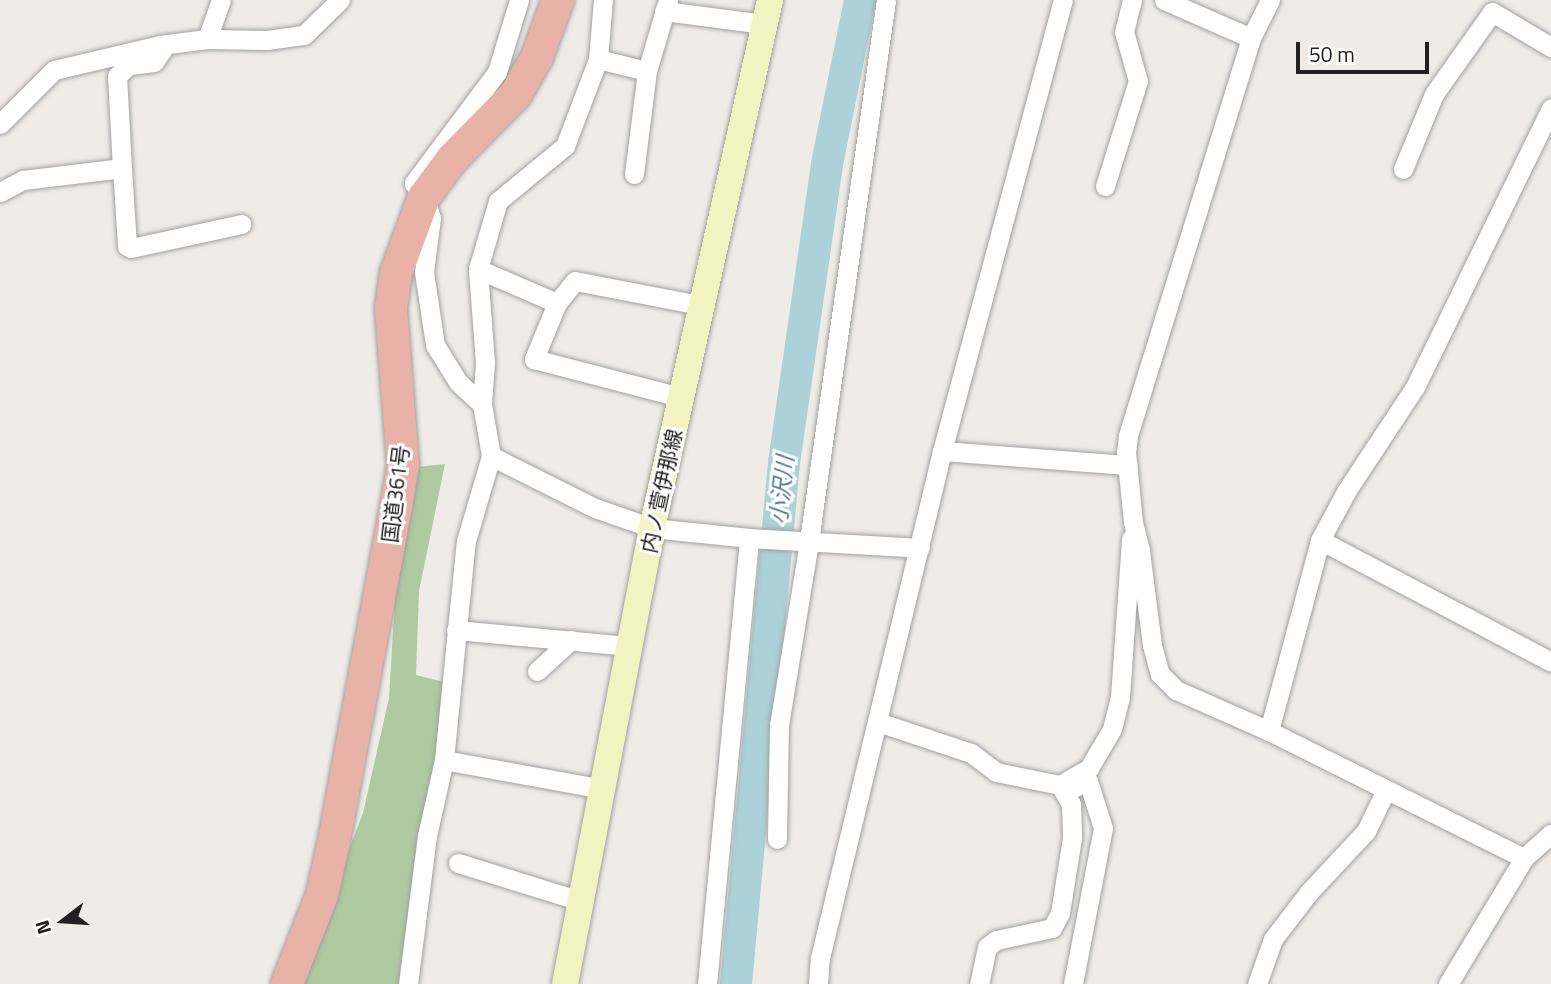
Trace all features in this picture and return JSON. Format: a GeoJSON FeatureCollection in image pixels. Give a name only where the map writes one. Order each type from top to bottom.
{"type":"FeatureCollection","features":[{"type":"Feature","properties":{"kind":"highway","name":"国道361号"},"geometry":{"type":"LineString","coordinates":[[288,984],[321,895],[331,854],[403,465],[391,309],[396,272],[424,197],[452,159],[516,94],[537,57],[558,0]]}},
{"type":"Feature","properties":{"kind":"main road","name":"内ノ萱伊那線"},"geometry":{"type":"LineString","coordinates":[[565,984],[652,527],[767,12]]}},
{"type":"Feature","properties":{"kind":"street"},"geometry":{"type":"LineString","coordinates":[[207,39],[221,0]]}},
{"type":"Feature","properties":{"kind":"street"},"geometry":{"type":"LineString","coordinates":[[0,124],[54,69],[160,45],[207,39],[267,40],[304,35],[340,0]]}},
{"type":"Feature","properties":{"kind":"street"},"geometry":{"type":"LineString","coordinates":[[482,404],[458,382],[435,345],[424,272],[431,218],[424,197],[414,183],[497,72],[519,0]]}},
{"type":"Feature","properties":{"kind":"street"},"geometry":{"type":"LineString","coordinates":[[408,984],[426,836],[444,760],[466,541],[491,456],[482,404],[485,363],[478,268],[498,201],[565,145],[598,60],[603,0]]}},
{"type":"Feature","properties":{"kind":"street"},"geometry":{"type":"LineString","coordinates":[[777,839],[779,725],[809,541],[886,0]]}},
{"type":"Feature","properties":{"kind":"street"},"geometry":{"type":"LineString","coordinates":[[818,984],[820,958],[942,452],[1063,0]]}},
{"type":"Feature","properties":{"kind":"street"},"geometry":{"type":"LineString","coordinates":[[1105,186],[1138,81],[1124,32],[1132,0]]}},
{"type":"Feature","properties":{"kind":"street"},"geometry":{"type":"LineString","coordinates":[[1164,0],[1251,38]]}},
{"type":"Feature","properties":{"kind":"street"},"geometry":{"type":"LineString","coordinates":[[1270,0],[1251,38],[1128,436],[1127,465],[1133,522],[1140,551],[1152,645],[1160,674],[1186,695],[1269,731],[1524,858]]}},
{"type":"Feature","properties":{"kind":"street"},"geometry":{"type":"LineString","coordinates":[[634,174],[647,71],[666,5],[767,12]]}},
{"type":"Feature","properties":{"kind":"street"},"geometry":{"type":"LineString","coordinates":[[1403,169],[1434,94],[1492,12],[1551,47]]}},
{"type":"Feature","properties":{"kind":"street"},"geometry":{"type":"LineString","coordinates":[[160,45],[162,50],[154,62],[129,65],[117,76],[127,246],[131,248],[241,224]]}},
{"type":"Feature","properties":{"kind":"street"},"geometry":{"type":"LineString","coordinates":[[598,60],[647,71]]}},
{"type":"Feature","properties":{"kind":"street"},"geometry":{"type":"LineString","coordinates":[[1269,731],[1320,540],[1347,489],[1415,387],[1543,141],[1551,108]]}},
{"type":"Feature","properties":{"kind":"street"},"geometry":{"type":"LineString","coordinates":[[0,192],[23,180],[122,167]]}},
{"type":"Feature","properties":{"kind":"street"},"geometry":{"type":"LineString","coordinates":[[478,268],[557,303]]}},
{"type":"Feature","properties":{"kind":"street"},"geometry":{"type":"LineString","coordinates":[[680,397],[534,359],[557,303],[575,281],[700,305]]}},
{"type":"Feature","properties":{"kind":"street"},"geometry":{"type":"LineString","coordinates":[[942,452],[1127,465]]}},
{"type":"Feature","properties":{"kind":"street"},"geometry":{"type":"LineString","coordinates":[[491,456],[595,508],[652,527],[752,539],[920,548]]}},
{"type":"Feature","properties":{"kind":"street"},"geometry":{"type":"LineString","coordinates":[[1062,789],[1089,768],[1114,721],[1120,697],[1133,522]]}},
{"type":"Feature","properties":{"kind":"street"},"geometry":{"type":"LineString","coordinates":[[707,984],[752,539]]}},
{"type":"Feature","properties":{"kind":"street"},"geometry":{"type":"LineString","coordinates":[[1320,540],[1551,662]]}},
{"type":"Feature","properties":{"kind":"street"},"geometry":{"type":"LineString","coordinates":[[456,630],[630,646]]}},
{"type":"Feature","properties":{"kind":"street"},"geometry":{"type":"LineString","coordinates":[[537,671],[571,640]]}},
{"type":"Feature","properties":{"kind":"street"},"geometry":{"type":"LineString","coordinates":[[878,722],[971,753],[996,772],[1062,789],[1088,781],[1103,828],[1073,984]]}},
{"type":"Feature","properties":{"kind":"street"},"geometry":{"type":"LineString","coordinates":[[444,760],[604,789]]}},
{"type":"Feature","properties":{"kind":"street"},"geometry":{"type":"LineString","coordinates":[[979,984],[986,947],[996,940],[1052,928],[1060,913],[1072,838],[1071,804],[1062,789]]}},
{"type":"Feature","properties":{"kind":"street"},"geometry":{"type":"LineString","coordinates":[[1258,984],[1273,939],[1309,892],[1366,831],[1386,790]]}},
{"type":"Feature","properties":{"kind":"street"},"geometry":{"type":"LineString","coordinates":[[1448,984],[1524,858],[1551,834]]}},
{"type":"Feature","properties":{"kind":"street"},"geometry":{"type":"LineString","coordinates":[[458,863],[581,901]]}},
{"type":"Feature","properties":{"kind":"green space"},"geometry":{"type":"Polygon","coordinates":[[[445,464],[419,591],[416,675],[444,682],[451,714],[408,984],[303,984],[310,951],[363,813],[389,698],[399,530],[416,467],[445,464]]]}},
{"type":"Feature","properties":{"kind":"waterway","name":"小沢川"},"geometry":{"type":"LineString","coordinates":[[736,984],[784,463],[827,164],[860,0]]}}]}
